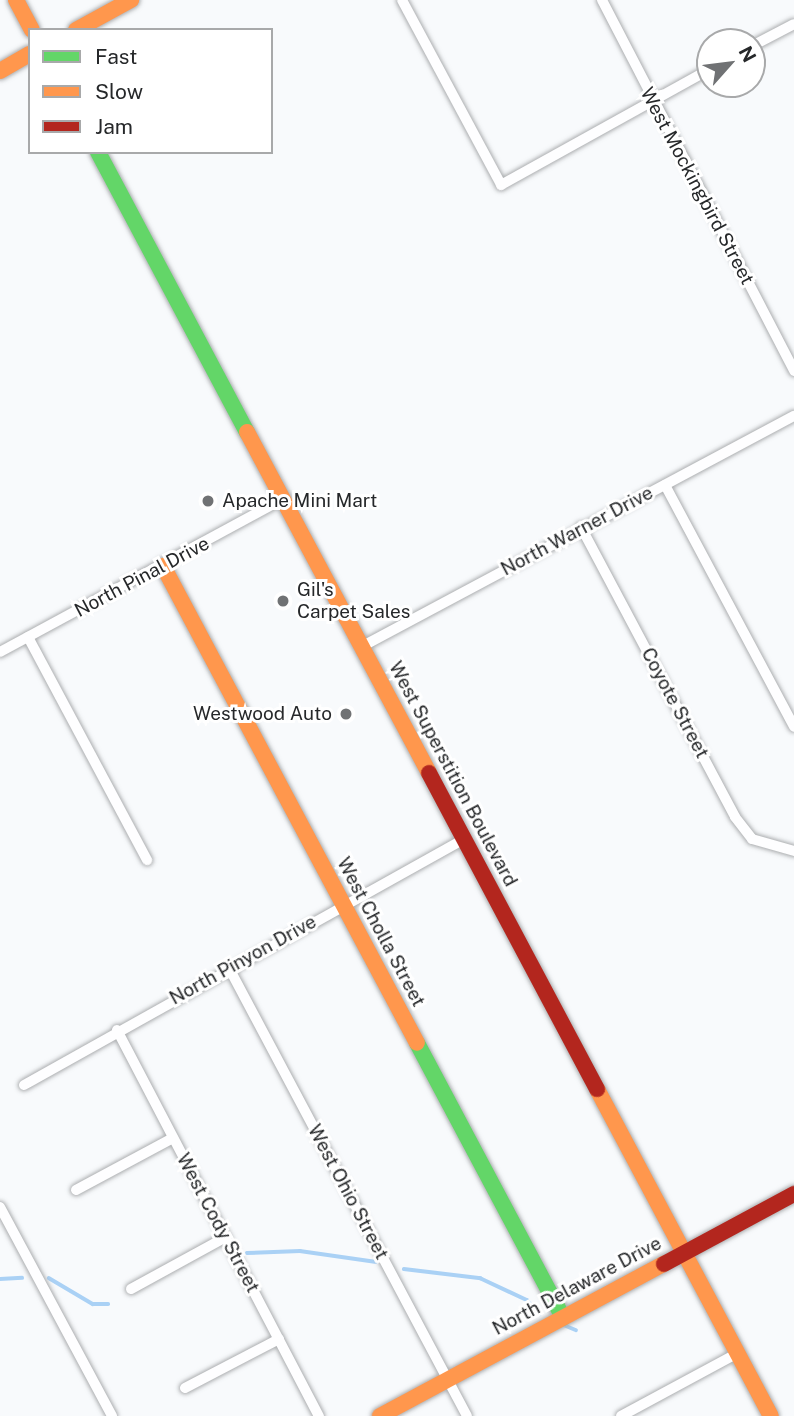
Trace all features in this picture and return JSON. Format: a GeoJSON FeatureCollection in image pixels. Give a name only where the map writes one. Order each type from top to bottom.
{"type":"FeatureCollection","features":[{"type":"Feature","properties":{"kind":"main road"},"geometry":{"type":"LineString","coordinates":[[16,0],[31,28]]}},
{"type":"Feature","properties":{"kind":"main road"},"geometry":{"type":"LineString","coordinates":[[80,28],[131,0]]}},
{"type":"Feature","properties":{"kind":"main road"},"geometry":{"type":"LineString","coordinates":[[0,71],[28,55]]}},
{"type":"Feature","properties":{"kind":"main road","name":"West Superstition Boulevard"},"geometry":{"type":"LineString","coordinates":[[99,154],[771,1416]]}},
{"type":"Feature","properties":{"kind":"main road","name":"West Cholla Street"},"geometry":{"type":"LineString","coordinates":[[163,566],[563,1318]]}},
{"type":"Feature","properties":{"kind":"main road","name":"North Delaware Drive"},"geometry":{"type":"LineString","coordinates":[[380,1416],[794,1194]]}},
{"type":"Feature","properties":{"kind":"street"},"geometry":{"type":"LineString","coordinates":[[402,0],[501,185],[696,77]]}},
{"type":"Feature","properties":{"kind":"street","name":"West Mockingbird Street"},"geometry":{"type":"LineString","coordinates":[[602,0],[794,371]]}},
{"type":"Feature","properties":{"kind":"street"},"geometry":{"type":"LineString","coordinates":[[766,39],[794,24]]}},
{"type":"Feature","properties":{"kind":"street","name":"North Warner Drive"},"geometry":{"type":"LineString","coordinates":[[361,647],[794,415]]}},
{"type":"Feature","properties":{"kind":"street"},"geometry":{"type":"LineString","coordinates":[[665,485],[794,727]]}},
{"type":"Feature","properties":{"kind":"street","name":"North Pinal Drive"},"geometry":{"type":"LineString","coordinates":[[0,652],[283,499]]}},
{"type":"Feature","properties":{"kind":"street","name":"Coyote Street"},"geometry":{"type":"LineString","coordinates":[[581,527],[735,817],[752,839],[794,851]]}},
{"type":"Feature","properties":{"kind":"street"},"geometry":{"type":"LineString","coordinates":[[28,637],[147,860]]}},
{"type":"Feature","properties":{"kind":"street","name":"North Pinyon Drive"},"geometry":{"type":"LineString","coordinates":[[24,1085],[85,1053],[117,1030],[464,839]]}},
{"type":"Feature","properties":{"kind":"street","name":"West Ohio Street"},"geometry":{"type":"LineString","coordinates":[[229,968],[467,1416]]}},
{"type":"Feature","properties":{"kind":"street","name":"West Cody Street"},"geometry":{"type":"LineString","coordinates":[[117,1030],[320,1416]]}},
{"type":"Feature","properties":{"kind":"street"},"geometry":{"type":"LineString","coordinates":[[76,1190],[173,1138]]}},
{"type":"Feature","properties":{"kind":"street"},"geometry":{"type":"LineString","coordinates":[[0,1207],[112,1416]]}},
{"type":"Feature","properties":{"kind":"street"},"geometry":{"type":"LineString","coordinates":[[131,1289],[226,1237]]}},
{"type":"Feature","properties":{"kind":"street"},"geometry":{"type":"LineString","coordinates":[[185,1388],[279,1339]]}},
{"type":"Feature","properties":{"kind":"street"},"geometry":{"type":"LineString","coordinates":[[621,1416],[738,1353]]}},
{"type":"Feature","properties":{"kind":"waterway"},"geometry":{"type":"LineString","coordinates":[[247,1253],[300,1251],[376,1262]]}},
{"type":"Feature","properties":{"kind":"waterway"},"geometry":{"type":"LineString","coordinates":[[404,1269],[480,1278],[527,1300],[540,1314]]}},
{"type":"Feature","properties":{"kind":"waterway"},"geometry":{"type":"LineString","coordinates":[[0,1279],[22,1278]]}},
{"type":"Feature","properties":{"kind":"waterway"},"geometry":{"type":"LineString","coordinates":[[49,1278],[93,1304],[108,1304]]}},
{"type":"Feature","properties":{"kind":"waterway"},"geometry":{"type":"LineString","coordinates":[[564,1325],[576,1330]]}},
{"type":"Feature","properties":{"kind":"traffic: fast"},"geometry":{"type":"LineString","coordinates":[[99,154],[247,432]]}},
{"type":"Feature","properties":{"kind":"traffic: fast"},"geometry":{"type":"LineString","coordinates":[[417,1043],[563,1318]]}},
{"type":"Feature","properties":{"kind":"traffic: slow"},"geometry":{"type":"LineString","coordinates":[[16,0],[31,28]]}},
{"type":"Feature","properties":{"kind":"traffic: slow"},"geometry":{"type":"LineString","coordinates":[[80,28],[131,0]]}},
{"type":"Feature","properties":{"kind":"traffic: slow"},"geometry":{"type":"LineString","coordinates":[[0,71],[28,55]]}},
{"type":"Feature","properties":{"kind":"traffic: slow"},"geometry":{"type":"LineString","coordinates":[[247,432],[429,773]]}},
{"type":"Feature","properties":{"kind":"traffic: slow"},"geometry":{"type":"LineString","coordinates":[[163,566],[417,1043]]}},
{"type":"Feature","properties":{"kind":"traffic: slow"},"geometry":{"type":"LineString","coordinates":[[597,1089],[771,1416]]}},
{"type":"Feature","properties":{"kind":"traffic: slow"},"geometry":{"type":"LineString","coordinates":[[380,1416],[664,1264]]}},
{"type":"Feature","properties":{"kind":"traffic: jam"},"geometry":{"type":"LineString","coordinates":[[429,773],[597,1089]]}},
{"type":"Feature","properties":{"kind":"traffic: jam"},"geometry":{"type":"LineString","coordinates":[[664,1264],[794,1194]]}},
{"type":"Feature","properties":{"kind":"place","name":"Apache Mini Mart"},"geometry":{"type":"Point","coordinates":[208,501]}},
{"type":"Feature","properties":{"kind":"place","name":"Gil's Carpet Sales"},"geometry":{"type":"Point","coordinates":[283,601]}},
{"type":"Feature","properties":{"kind":"place","name":"Westwood Auto"},"geometry":{"type":"Point","coordinates":[346,714]}}]}
